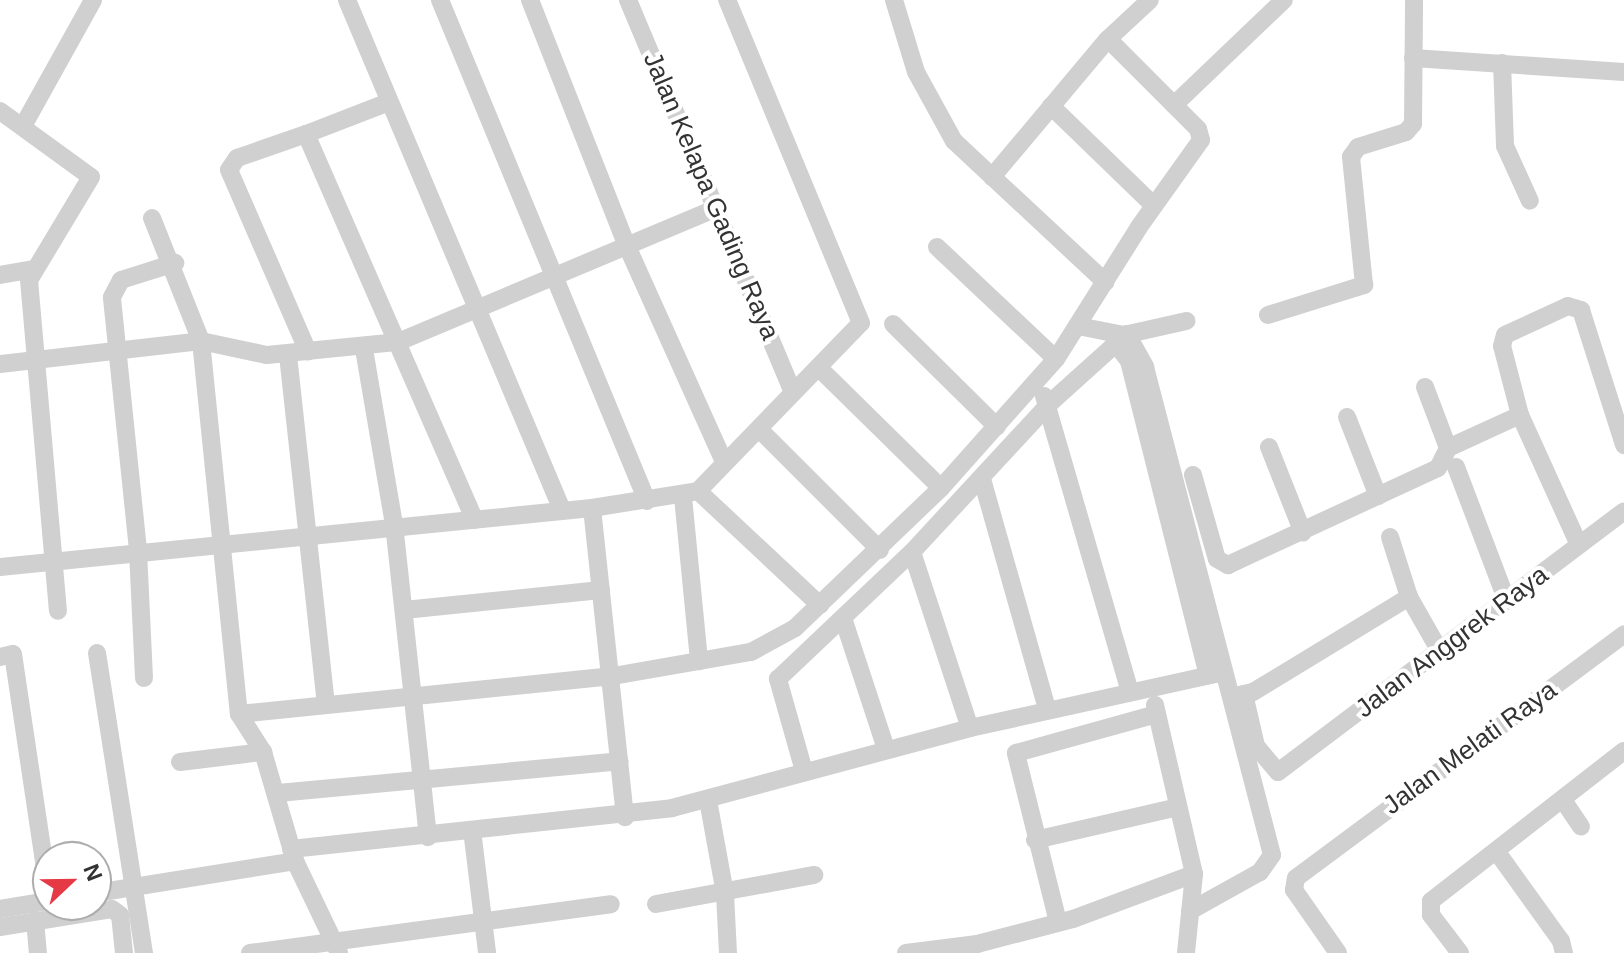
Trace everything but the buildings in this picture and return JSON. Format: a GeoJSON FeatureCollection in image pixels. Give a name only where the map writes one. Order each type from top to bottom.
{"type":"FeatureCollection","features":[{"type":"Feature","properties":{"kind":"street"},"geometry":{"type":"LineString","coordinates":[[23,126],[93,0]]}},
{"type":"Feature","properties":{"kind":"street"},"geometry":{"type":"LineString","coordinates":[[347,0],[562,510]]}},
{"type":"Feature","properties":{"kind":"street"},"geometry":{"type":"LineString","coordinates":[[440,0],[647,501]]}},
{"type":"Feature","properties":{"kind":"street"},"geometry":{"type":"LineString","coordinates":[[530,0],[627,246],[724,462]]}},
{"type":"Feature","properties":{"kind":"street"},"geometry":{"type":"LineString","coordinates":[[0,567],[394,524],[475,520],[592,508],[690,494],[849,341],[861,321],[727,0]]}},
{"type":"Feature","properties":{"kind":"street"},"geometry":{"type":"LineString","coordinates":[[894,0],[916,72],[954,141],[1105,282]]}},
{"type":"Feature","properties":{"kind":"street"},"geometry":{"type":"LineString","coordinates":[[992,177],[1108,39],[1150,0]]}},
{"type":"Feature","properties":{"kind":"street"},"geometry":{"type":"LineString","coordinates":[[1174,105],[1284,0]]}},
{"type":"Feature","properties":{"kind":"street"},"geometry":{"type":"LineString","coordinates":[[1268,315],[1364,285],[1351,157],[1358,147],[1411,128],[1414,0]]}},
{"type":"Feature","properties":{"kind":"street","name":"Jalan Kelapa Gading Raya"},"geometry":{"type":"LineString","coordinates":[[631,1],[793,393]]}},
{"type":"Feature","properties":{"kind":"street"},"geometry":{"type":"LineString","coordinates":[[239,714],[613,676],[699,661],[760,648],[820,605],[941,488],[1056,359],[1153,205],[1201,140],[1174,105],[1108,39]]}},
{"type":"Feature","properties":{"kind":"street"},"geometry":{"type":"LineString","coordinates":[[1413,58],[1624,72]]}},
{"type":"Feature","properties":{"kind":"street"},"geometry":{"type":"LineString","coordinates":[[1502,63],[1505,146],[1530,201]]}},
{"type":"Feature","properties":{"kind":"street"},"geometry":{"type":"LineString","coordinates":[[308,352],[229,170],[237,158],[389,102]]}},
{"type":"Feature","properties":{"kind":"street"},"geometry":{"type":"LineString","coordinates":[[1051,106],[1153,205]]}},
{"type":"Feature","properties":{"kind":"street"},"geometry":{"type":"LineString","coordinates":[[0,111],[91,177],[33,269],[29,294],[58,611]]}},
{"type":"Feature","properties":{"kind":"street"},"geometry":{"type":"LineString","coordinates":[[306,134],[475,520]]}},
{"type":"Feature","properties":{"kind":"street"},"geometry":{"type":"LineString","coordinates":[[0,364],[119,353],[201,341],[288,355],[364,349],[398,342],[715,209]]}},
{"type":"Feature","properties":{"kind":"street"},"geometry":{"type":"LineString","coordinates":[[152,218],[175,263],[201,341],[212,402],[220,542],[239,714],[263,752],[278,793],[293,855],[337,946]]}},
{"type":"Feature","properties":{"kind":"street"},"geometry":{"type":"LineString","coordinates":[[937,247],[1056,359]]}},
{"type":"Feature","properties":{"kind":"street"},"geometry":{"type":"LineString","coordinates":[[144,678],[138,550],[114,286],[175,263]]}},
{"type":"Feature","properties":{"kind":"street"},"geometry":{"type":"LineString","coordinates":[[0,275],[33,269]]}},
{"type":"Feature","properties":{"kind":"street"},"geometry":{"type":"LineString","coordinates":[[1579,545],[1520,415],[1502,340],[1555,311],[1577,307],[1624,445]]}},
{"type":"Feature","properties":{"kind":"street"},"geometry":{"type":"LineString","coordinates":[[1078,326],[1127,334],[1186,321]]}},
{"type":"Feature","properties":{"kind":"street"},"geometry":{"type":"LineString","coordinates":[[893,324],[997,427]]}},
{"type":"Feature","properties":{"kind":"street"},"geometry":{"type":"LineString","coordinates":[[1127,334],[1145,367],[1214,674]]}},
{"type":"Feature","properties":{"kind":"street"},"geometry":{"type":"LineString","coordinates":[[804,771],[778,679],[912,552],[1050,403],[1111,348],[1119,348],[1129,361],[1214,674],[1236,696],[1272,855],[1260,872],[1190,911]]}},
{"type":"Feature","properties":{"kind":"street"},"geometry":{"type":"LineString","coordinates":[[364,349],[394,524],[428,837]]}},
{"type":"Feature","properties":{"kind":"street"},"geometry":{"type":"LineString","coordinates":[[288,355],[326,704]]}},
{"type":"Feature","properties":{"kind":"street"},"geometry":{"type":"LineString","coordinates":[[819,368],[941,488]]}},
{"type":"Feature","properties":{"kind":"street"},"geometry":{"type":"LineString","coordinates":[[1035,384],[1050,403],[1130,692]]}},
{"type":"Feature","properties":{"kind":"street"},"geometry":{"type":"LineString","coordinates":[[1425,387],[1448,448]]}},
{"type":"Feature","properties":{"kind":"street"},"geometry":{"type":"LineString","coordinates":[[1193,475],[1221,565],[1303,533],[1438,468],[1448,448],[1520,415]]}},
{"type":"Feature","properties":{"kind":"street"},"geometry":{"type":"LineString","coordinates":[[1347,417],[1378,496]]}},
{"type":"Feature","properties":{"kind":"street"},"geometry":{"type":"LineString","coordinates":[[759,429],[880,550]]}},
{"type":"Feature","properties":{"kind":"street"},"geometry":{"type":"LineString","coordinates":[[1269,447],[1303,533]]}},
{"type":"Feature","properties":{"kind":"street"},"geometry":{"type":"LineString","coordinates":[[1456,467],[1507,601]]}},
{"type":"Feature","properties":{"kind":"street"},"geometry":{"type":"LineString","coordinates":[[982,479],[1047,709]]}},
{"type":"Feature","properties":{"kind":"street"},"geometry":{"type":"LineString","coordinates":[[690,494],[820,605]]}},
{"type":"Feature","properties":{"kind":"street"},"geometry":{"type":"LineString","coordinates":[[690,494],[699,661]]}},
{"type":"Feature","properties":{"kind":"street"},"geometry":{"type":"LineString","coordinates":[[592,508],[613,676],[625,817]]}},
{"type":"Feature","properties":{"kind":"street","name":"Jalan Anggrek Raya"},"geometry":{"type":"LineString","coordinates":[[1236,696],[1256,746],[1278,772],[1441,653],[1624,511]]}},
{"type":"Feature","properties":{"kind":"street"},"geometry":{"type":"LineString","coordinates":[[1390,537],[1409,597],[1441,653]]}},
{"type":"Feature","properties":{"kind":"street"},"geometry":{"type":"LineString","coordinates":[[912,552],[970,728]]}},
{"type":"Feature","properties":{"kind":"street"},"geometry":{"type":"LineString","coordinates":[[404,610],[601,590]]}},
{"type":"Feature","properties":{"kind":"street"},"geometry":{"type":"LineString","coordinates":[[1236,696],[1409,597]]}},
{"type":"Feature","properties":{"kind":"street"},"geometry":{"type":"LineString","coordinates":[[843,618],[886,749]]}},
{"type":"Feature","properties":{"kind":"street","name":"Jalan Melati Raya"},"geometry":{"type":"LineString","coordinates":[[1338,953],[1292,886],[1315,861],[1621,643]]}},
{"type":"Feature","properties":{"kind":"street"},"geometry":{"type":"LineString","coordinates":[[97,653],[144,953]]}},
{"type":"Feature","properties":{"kind":"street"},"geometry":{"type":"LineString","coordinates":[[0,657],[13,654],[41,841]]}},
{"type":"Feature","properties":{"kind":"street"},"geometry":{"type":"LineString","coordinates":[[112,890],[293,855],[472,830],[625,817],[708,800],[804,771],[1047,709],[1214,674]]}},
{"type":"Feature","properties":{"kind":"street"},"geometry":{"type":"LineString","coordinates":[[1151,687],[1194,874],[1186,953]]}},
{"type":"Feature","properties":{"kind":"street"},"geometry":{"type":"LineString","coordinates":[[1058,922],[1035,840],[1016,753],[1157,714]]}},
{"type":"Feature","properties":{"kind":"street"},"geometry":{"type":"LineString","coordinates":[[1460,953],[1431,915],[1431,901],[1624,751]]}},
{"type":"Feature","properties":{"kind":"street"},"geometry":{"type":"LineString","coordinates":[[180,762],[263,752]]}},
{"type":"Feature","properties":{"kind":"street"},"geometry":{"type":"LineString","coordinates":[[278,793],[422,777],[620,761]]}},
{"type":"Feature","properties":{"kind":"street"},"geometry":{"type":"LineString","coordinates":[[708,800],[725,894],[728,953]]}},
{"type":"Feature","properties":{"kind":"street"},"geometry":{"type":"LineString","coordinates":[[1563,800],[1581,827]]}},
{"type":"Feature","properties":{"kind":"street"},"geometry":{"type":"LineString","coordinates":[[1035,840],[1178,807]]}},
{"type":"Feature","properties":{"kind":"street"},"geometry":{"type":"LineString","coordinates":[[472,830],[487,953]]}},
{"type":"Feature","properties":{"kind":"street"},"geometry":{"type":"LineString","coordinates":[[1497,852],[1561,941],[1564,953]]}},
{"type":"Feature","properties":{"kind":"street"},"geometry":{"type":"LineString","coordinates":[[906,953],[978,949],[1194,874]]}},
{"type":"Feature","properties":{"kind":"street"},"geometry":{"type":"LineString","coordinates":[[656,904],[725,894],[814,875]]}},
{"type":"Feature","properties":{"kind":"street"},"geometry":{"type":"LineString","coordinates":[[0,909],[32,904]]}},
{"type":"Feature","properties":{"kind":"street"},"geometry":{"type":"LineString","coordinates":[[250,953],[337,946],[483,921],[611,904]]}},
{"type":"Feature","properties":{"kind":"street"},"geometry":{"type":"LineString","coordinates":[[112,911],[116,911],[124,953]]}},
{"type":"Feature","properties":{"kind":"street"},"geometry":{"type":"LineString","coordinates":[[0,927],[32,921]]}},
{"type":"Feature","properties":{"kind":"street"},"geometry":{"type":"LineString","coordinates":[[35,921],[38,953]]}}]}
